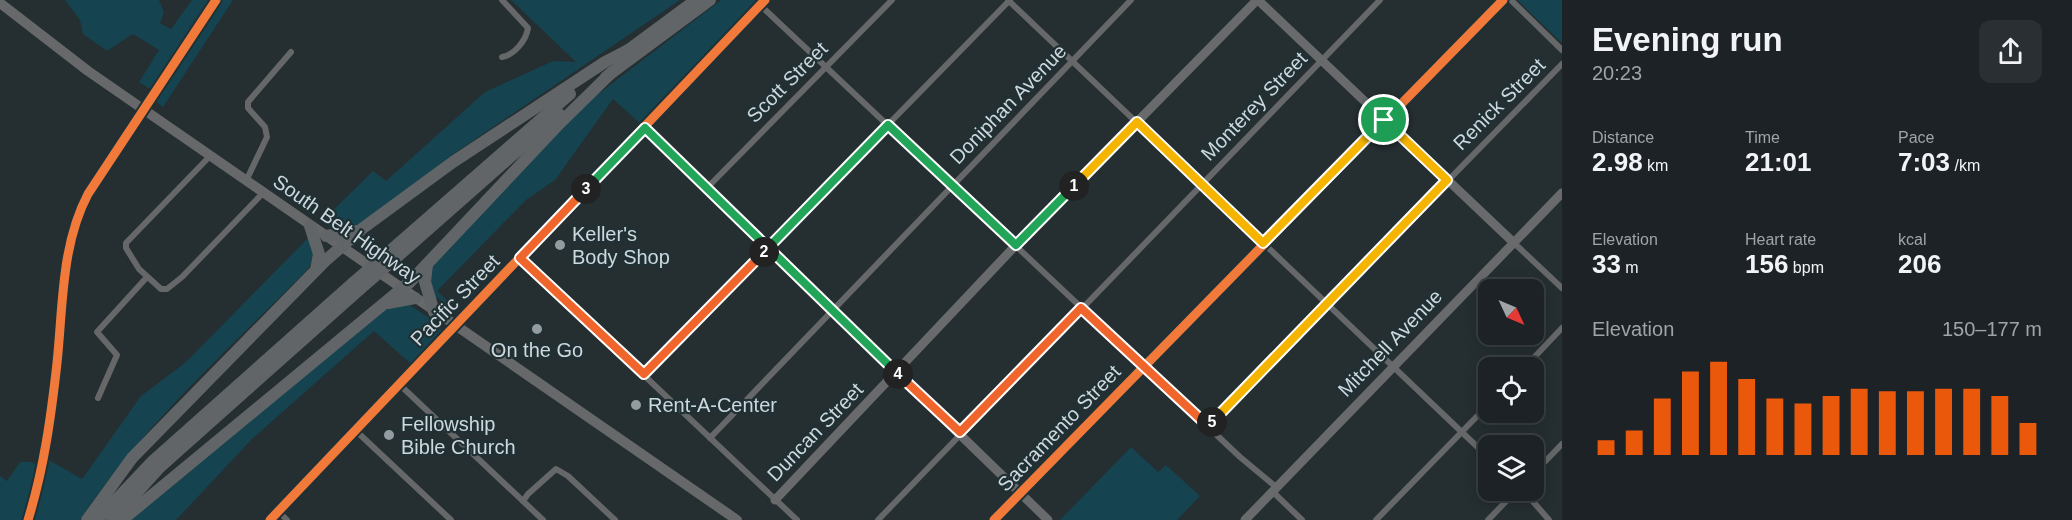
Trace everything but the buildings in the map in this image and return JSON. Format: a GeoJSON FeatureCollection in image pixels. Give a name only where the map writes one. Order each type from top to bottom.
{"type":"FeatureCollection","features":[{"type":"Feature","properties":{"kind":"highway"},"geometry":{"type":"LineString","coordinates":[[112,520],[160,467],[531,126],[696,0]]}},
{"type":"Feature","properties":{"kind":"highway"},"geometry":{"type":"LineString","coordinates":[[394,253],[537,132],[612,72],[710,0]]}},
{"type":"Feature","properties":{"kind":"highway"},"geometry":{"type":"LineString","coordinates":[[87,520],[132,458],[341,247],[363,228],[453,162],[605,62],[632,48]]}},
{"type":"Feature","properties":{"kind":"highway"},"geometry":{"type":"LineString","coordinates":[[122,520],[402,289],[560,123],[612,72]]}},
{"type":"Feature","properties":{"kind":"highway"},"geometry":{"type":"LineString","coordinates":[[310,226],[319,254],[316,270]]}},
{"type":"Feature","properties":{"kind":"highway"},"geometry":{"type":"LineString","coordinates":[[326,236],[348,234],[363,228]]}},
{"type":"Feature","properties":{"kind":"highway"},"geometry":{"type":"LineString","coordinates":[[427,264],[425,282],[434,312]]}},
{"type":"Feature","properties":{"kind":"highway"},"geometry":{"type":"LineString","coordinates":[[97,520],[153,460],[357,286]]}},
{"type":"Feature","properties":{"kind":"highway"},"geometry":{"type":"LineString","coordinates":[[384,304],[415,298]]}},
{"type":"Feature","properties":{"kind":"main road","name":"South Belt Highway"},"geometry":{"type":"LineString","coordinates":[[0,3],[60,51],[263,194],[737,520]]}},
{"type":"Feature","properties":{"kind":"street"},"geometry":{"type":"LineString","coordinates":[[502,0],[528,28],[520,45],[507,56],[502,57]]}},
{"type":"Feature","properties":{"kind":"street","name":"Scott Street"},"geometry":{"type":"LineString","coordinates":[[706,189],[892,0]]}},
{"type":"Feature","properties":{"kind":"street"},"geometry":{"type":"LineString","coordinates":[[644,374],[1009,0],[1478,447]]}},
{"type":"Feature","properties":{"kind":"street","name":"Doniphan Avenue"},"geometry":{"type":"LineString","coordinates":[[710,438],[1131,0]]}},
{"type":"Feature","properties":{"kind":"street"},"geometry":{"type":"LineString","coordinates":[[1257,0],[1562,288]]}},
{"type":"Feature","properties":{"kind":"street","name":"Duncan Street"},"geometry":{"type":"LineString","coordinates":[[775,500],[1016,245],[1257,0]]}},
{"type":"Feature","properties":{"kind":"street","name":"Monterey Street"},"geometry":{"type":"LineString","coordinates":[[878,520],[960,432],[1380,0]]}},
{"type":"Feature","properties":{"kind":"street","name":"Sacramento Street"},"geometry":{"type":"LineString","coordinates":[[994,520],[1503,0]]}},
{"type":"Feature","properties":{"kind":"street"},"geometry":{"type":"LineString","coordinates":[[1510,0],[1562,50]]}},
{"type":"Feature","properties":{"kind":"street"},"geometry":{"type":"LineString","coordinates":[[763,2],[826,66],[1274,489],[1302,520]]}},
{"type":"Feature","properties":{"kind":"street","name":"Pacific Street"},"geometry":{"type":"LineString","coordinates":[[270,520],[763,2]]}},
{"type":"Feature","properties":{"kind":"street"},"geometry":{"type":"LineString","coordinates":[[246,182],[267,137],[265,127],[248,108],[248,102],[291,52]]}},
{"type":"Feature","properties":{"kind":"street","name":"Renick Street"},"geometry":{"type":"LineString","coordinates":[[1208,426],[1562,64]]}},
{"type":"Feature","properties":{"kind":"street"},"geometry":{"type":"LineString","coordinates":[[645,128],[1048,520]]}},
{"type":"Feature","properties":{"kind":"street"},"geometry":{"type":"LineString","coordinates":[[210,156],[126,243],[126,249],[147,277],[161,289],[167,289],[263,194]]}},
{"type":"Feature","properties":{"kind":"street","name":"Mitchell Avenue"},"geometry":{"type":"LineString","coordinates":[[1245,520],[1562,193]]}},
{"type":"Feature","properties":{"kind":"street"},"geometry":{"type":"LineString","coordinates":[[520,258],[797,520]]}},
{"type":"Feature","properties":{"kind":"street"},"geometry":{"type":"LineString","coordinates":[[98,398],[117,356],[97,332],[147,277]]}},
{"type":"Feature","properties":{"kind":"street"},"geometry":{"type":"LineString","coordinates":[[1534,357],[1562,328]]}},
{"type":"Feature","properties":{"kind":"street"},"geometry":{"type":"LineString","coordinates":[[400,385],[543,520]]}},
{"type":"Feature","properties":{"kind":"street"},"geometry":{"type":"LineString","coordinates":[[1376,520],[1478,415]]}},
{"type":"Feature","properties":{"kind":"street"},"geometry":{"type":"LineString","coordinates":[[355,430],[451,520]]}},
{"type":"Feature","properties":{"kind":"street"},"geometry":{"type":"LineString","coordinates":[[1544,463],[1562,444]]}},
{"type":"Feature","properties":{"kind":"street"},"geometry":{"type":"LineString","coordinates":[[523,501],[556,469],[560,470],[615,520]]}},
{"type":"Feature","properties":{"kind":"street"},"geometry":{"type":"LineString","coordinates":[[1488,520],[1506,501]]}},
{"type":"Feature","properties":{"kind":"street"},"geometry":{"type":"LineString","coordinates":[[1532,501],[1549,520]]}},
{"type":"Feature","properties":{"kind":"street"},"geometry":{"type":"LineString","coordinates":[[278,511],[287,520]]}},
{"type":"Feature","properties":{"kind":"shaded area"},"geometry":{"type":"Polygon","coordinates":[[[65,0],[159,0],[164,13],[160,23],[171,29],[192,0],[233,0],[163,107],[155,101],[162,89],[154,84],[150,89],[139,82],[159,50],[133,34],[107,51],[83,34],[80,20],[65,0]]]}},
{"type":"Feature","properties":{"kind":"shaded area"},"geometry":{"type":"Polygon","coordinates":[[[511,0],[680,0],[452,155],[360,226],[336,231],[322,221],[373,171],[386,181],[485,92],[553,61],[576,62],[511,0]]]}},
{"type":"Feature","properties":{"kind":"shaded area"},"geometry":{"type":"Polygon","coordinates":[[[721,0],[762,0],[642,125],[613,99],[555,180],[526,200],[437,291],[462,314],[434,296],[428,272],[431,267],[556,133],[593,98],[721,0]]]}},
{"type":"Feature","properties":{"kind":"shaded area"},"geometry":{"type":"Polygon","coordinates":[[[1517,0],[1562,0],[1562,43],[1517,0]]]}},
{"type":"Feature","properties":{"kind":"shaded area"},"geometry":{"type":"Polygon","coordinates":[[[309,237],[314,255],[309,268],[158,421],[104,486],[80,520],[0,520],[0,476],[7,481],[20,462],[31,462],[47,469],[49,460],[82,479],[141,396],[186,362],[309,237]]]}},
{"type":"Feature","properties":{"kind":"shaded area"},"geometry":{"type":"Polygon","coordinates":[[[405,302],[440,325],[441,331],[411,364],[374,331],[252,439],[176,520],[128,520],[388,306],[405,302]]]}},
{"type":"Feature","properties":{"kind":"shaded area"},"geometry":{"type":"Polygon","coordinates":[[[1131,447],[1158,472],[1166,465],[1200,496],[1177,520],[1060,520],[1131,447]]]}},
{"type":"Feature","properties":{"kind":"cycle path"},"geometry":{"type":"LineString","coordinates":[[28,520],[46,442],[68,255],[79,214],[88,194],[216,0]]}},
{"type":"Feature","properties":{"kind":"cycle path"},"geometry":{"type":"LineString","coordinates":[[270,520],[765,0]]}},
{"type":"Feature","properties":{"kind":"cycle path"},"geometry":{"type":"LineString","coordinates":[[994,520],[1503,0]]}},
{"type":"Feature","properties":{"kind":"place","name":"Keller's Body Shop"},"geometry":{"type":"Point","coordinates":[560,245]}},
{"type":"Feature","properties":{"kind":"place","name":"On the Go"},"geometry":{"type":"Point","coordinates":[537,329]}},
{"type":"Feature","properties":{"kind":"place","name":"Rent-A-Center"},"geometry":{"type":"Point","coordinates":[636,405]}},
{"type":"Feature","properties":{"kind":"place","name":"Fellowship Bible Church"},"geometry":{"type":"Point","coordinates":[389,435]}},
{"type":"Feature","properties":{"kind":"route"},"geometry":{"type":"LineString","coordinates":[[1384,120],[1263,243],[1137,122],[1016,245],[888,125],[769,248],[644,374],[520,258],[645,128],[706,189],[769,248],[960,432],[1081,308],[1208,426],[1447,180],[1384,120]]}}]}
